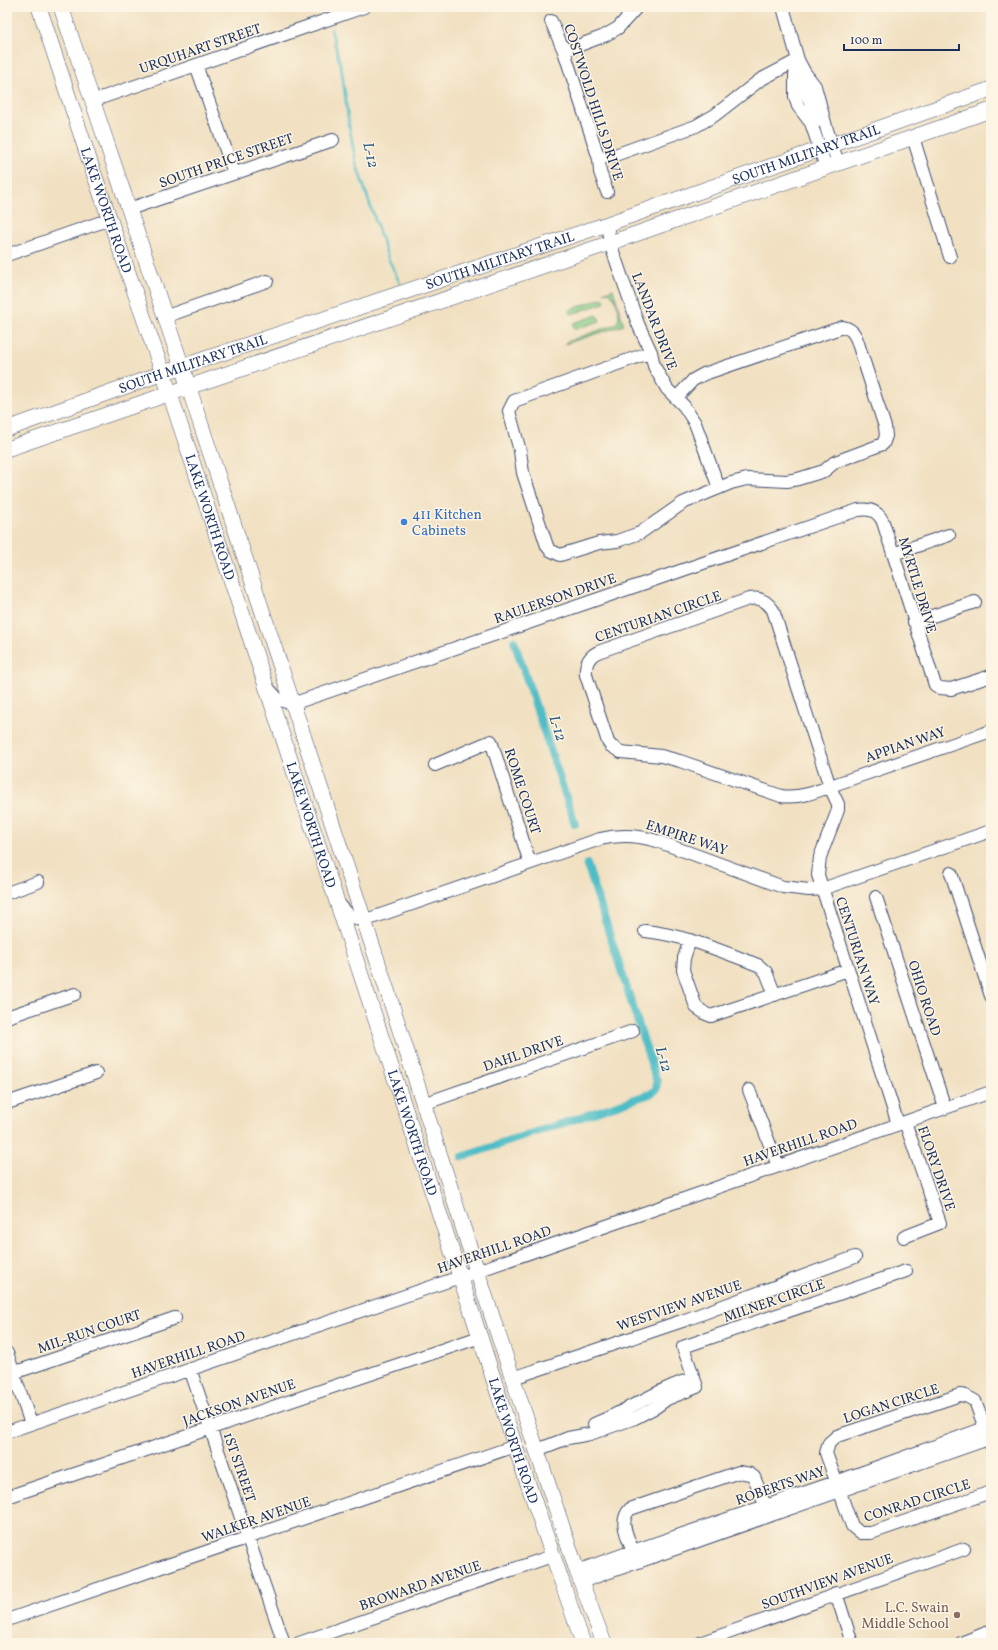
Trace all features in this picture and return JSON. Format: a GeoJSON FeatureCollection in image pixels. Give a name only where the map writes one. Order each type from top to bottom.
{"type":"FeatureCollection","features":[{"type":"Feature","properties":{"kind":"main road","name":"LAKE WORTH ROAD"},"geometry":{"type":"LineString","coordinates":[[61,7],[182,367],[512,1378],[579,1576],[604,1643]]}},
{"type":"Feature","properties":{"kind":"main road","name":"LAKE WORTH ROAD"},"geometry":{"type":"LineString","coordinates":[[39,8],[170,394],[515,1446],[583,1643]]}},
{"type":"Feature","properties":{"kind":"main road"},"geometry":{"type":"LineString","coordinates":[[39,8],[45,8],[49,11],[70,72],[75,77],[85,80]]}},
{"type":"Feature","properties":{"kind":"main road","name":"SOUTH MILITARY TRAIL"},"geometry":{"type":"LineString","coordinates":[[7,429],[182,367],[607,224],[991,89]]}},
{"type":"Feature","properties":{"kind":"main road"},"geometry":{"type":"LineString","coordinates":[[73,109],[82,114],[88,120],[109,177],[116,189],[124,193]]}},
{"type":"Feature","properties":{"kind":"main road","name":"SOUTH MILITARY TRAIL"},"geometry":{"type":"LineString","coordinates":[[7,448],[188,388],[991,110]]}},
{"type":"Feature","properties":{"kind":"main road"},"geometry":{"type":"LineString","coordinates":[[515,1446],[531,1459],[546,1478]]}},
{"type":"Feature","properties":{"kind":"street","name":"URQUHART STREET"},"geometry":{"type":"LineString","coordinates":[[92,101],[364,7]]}},
{"type":"Feature","properties":{"kind":"street"},"geometry":{"type":"LineString","coordinates":[[564,51],[604,36],[618,28],[637,7]]}},
{"type":"Feature","properties":{"kind":"street"},"geometry":{"type":"LineString","coordinates":[[783,7],[798,60],[800,85],[827,130]]}},
{"type":"Feature","properties":{"kind":"street","name":"COSTWOLD HILLS DRIVE"},"geometry":{"type":"LineString","coordinates":[[552,22],[564,51],[599,159],[600,172],[607,192]]}},
{"type":"Feature","properties":{"kind":"street"},"geometry":{"type":"LineString","coordinates":[[798,60],[805,73],[815,86],[827,130],[826,147]]}},
{"type":"Feature","properties":{"kind":"street"},"geometry":{"type":"LineString","coordinates":[[599,159],[615,155],[696,126],[715,115],[760,80],[798,60]]}},
{"type":"Feature","properties":{"kind":"street"},"geometry":{"type":"LineString","coordinates":[[196,64],[234,173]]}},
{"type":"Feature","properties":{"kind":"street"},"geometry":{"type":"LineString","coordinates":[[805,73],[795,97],[798,106],[826,147],[832,165]]}},
{"type":"Feature","properties":{"kind":"street"},"geometry":{"type":"LineString","coordinates":[[913,137],[950,257]]}},
{"type":"Feature","properties":{"kind":"street","name":"SOUTH PRICE STREET"},"geometry":{"type":"LineString","coordinates":[[129,209],[333,140]]}},
{"type":"Feature","properties":{"kind":"street"},"geometry":{"type":"LineString","coordinates":[[7,255],[110,219]]}},
{"type":"Feature","properties":{"kind":"street","name":"LANDAR DRIVE"},"geometry":{"type":"LineString","coordinates":[[607,224],[610,243],[638,324],[651,352],[654,366],[660,378],[684,406],[695,423],[719,488]]}},
{"type":"Feature","properties":{"kind":"street"},"geometry":{"type":"LineString","coordinates":[[164,317],[267,280]]}},
{"type":"Feature","properties":{"kind":"street"},"geometry":{"type":"LineString","coordinates":[[651,352],[514,401],[510,406],[509,411],[520,451],[523,473],[547,546],[550,550],[560,555],[599,543],[617,541],[640,533],[683,503],[719,488],[747,479],[787,481],[824,471],[835,462],[883,444],[886,436],[885,427],[857,340],[849,328],[838,328],[698,377],[676,398]]}},
{"type":"Feature","properties":{"kind":"street","name":"RAULERSON DRIVE"},"geometry":{"type":"LineString","coordinates":[[292,704],[858,510]]}},
{"type":"Feature","properties":{"kind":"street","name":"MYRTLE DRIVE"},"geometry":{"type":"LineString","coordinates":[[858,510],[871,510],[880,517],[935,685],[940,688],[951,689],[991,676]]}},
{"type":"Feature","properties":{"kind":"street"},"geometry":{"type":"LineString","coordinates":[[893,554],[949,535]]}},
{"type":"Feature","properties":{"kind":"street","name":"CENTURIAN CIRCLE"},"geometry":{"type":"LineString","coordinates":[[760,599],[766,602],[773,610],[830,787],[800,796],[781,796],[680,761],[660,756],[621,752],[616,750],[608,742],[586,675],[586,664],[593,654],[643,636],[749,600],[760,599]]}},
{"type":"Feature","properties":{"kind":"street"},"geometry":{"type":"LineString","coordinates":[[914,622],[975,602]]}},
{"type":"Feature","properties":{"kind":"street"},"geometry":{"type":"LineString","coordinates":[[267,686],[278,698],[292,704]]}},
{"type":"Feature","properties":{"kind":"street","name":"APPIAN WAY"},"geometry":{"type":"LineString","coordinates":[[830,787],[991,731]]}},
{"type":"Feature","properties":{"kind":"street","name":"ROME COURT"},"geometry":{"type":"LineString","coordinates":[[435,765],[490,741],[530,863]]}},
{"type":"Feature","properties":{"kind":"street","name":"CENTURIAN WAY"},"geometry":{"type":"LineString","coordinates":[[830,787],[838,804],[838,810],[818,863],[818,875],[848,970],[902,1123]]}},
{"type":"Feature","properties":{"kind":"street","name":"EMPIRE WAY"},"geometry":{"type":"LineString","coordinates":[[363,921],[606,837],[632,836],[657,841],[783,887],[809,890],[822,888],[991,831]]}},
{"type":"Feature","properties":{"kind":"street"},"geometry":{"type":"LineString","coordinates":[[951,873],[991,996]]}},
{"type":"Feature","properties":{"kind":"street"},"geometry":{"type":"LineString","coordinates":[[7,893],[38,882]]}},
{"type":"Feature","properties":{"kind":"street","name":"OHIO ROAD"},"geometry":{"type":"LineString","coordinates":[[876,897],[945,1108]]}},
{"type":"Feature","properties":{"kind":"street"},"geometry":{"type":"LineString","coordinates":[[336,900],[349,915],[363,921]]}},
{"type":"Feature","properties":{"kind":"street"},"geometry":{"type":"LineString","coordinates":[[645,931],[690,940],[758,965],[766,972],[774,995]]}},
{"type":"Feature","properties":{"kind":"street"},"geometry":{"type":"LineString","coordinates":[[690,940],[684,958],[683,970],[694,1002],[701,1012],[711,1016],[848,970]]}},
{"type":"Feature","properties":{"kind":"street"},"geometry":{"type":"LineString","coordinates":[[7,1017],[75,994]]}},
{"type":"Feature","properties":{"kind":"street","name":"DAHL DRIVE"},"geometry":{"type":"LineString","coordinates":[[423,1104],[633,1031]]}},
{"type":"Feature","properties":{"kind":"street"},"geometry":{"type":"LineString","coordinates":[[7,1104],[96,1073]]}},
{"type":"Feature","properties":{"kind":"street"},"geometry":{"type":"LineString","coordinates":[[749,1090],[778,1166]]}},
{"type":"Feature","properties":{"kind":"street","name":"HAVERHILL ROAD"},"geometry":{"type":"LineString","coordinates":[[7,1432],[460,1277],[991,1092]]}},
{"type":"Feature","properties":{"kind":"street","name":"FLORY DRIVE"},"geometry":{"type":"LineString","coordinates":[[902,1123],[940,1224],[904,1237]]}},
{"type":"Feature","properties":{"kind":"street","name":"WESTVIEW AVENUE"},"geometry":{"type":"LineString","coordinates":[[512,1378],[685,1320],[855,1257]]}},
{"type":"Feature","properties":{"kind":"street","name":"MILNER CIRCLE"},"geometry":{"type":"LineString","coordinates":[[537,1450],[568,1438],[590,1434],[635,1418],[656,1407],[695,1382],[683,1347],[906,1271]]}},
{"type":"Feature","properties":{"kind":"street","name":"MIL-RUN COURT"},"geometry":{"type":"LineString","coordinates":[[10,1371],[22,1370],[175,1318]]}},
{"type":"Feature","properties":{"kind":"street","name":"JACKSON AVENUE"},"geometry":{"type":"LineString","coordinates":[[7,1497],[480,1337]]}},
{"type":"Feature","properties":{"kind":"street"},"geometry":{"type":"LineString","coordinates":[[7,1353],[10,1371],[31,1424]]}},
{"type":"Feature","properties":{"kind":"street","name":"1ST STREET"},"geometry":{"type":"LineString","coordinates":[[190,1369],[249,1537],[284,1643]]}},
{"type":"Feature","properties":{"kind":"street","name":"LOGAN CIRCLE"},"geometry":{"type":"LineString","coordinates":[[838,1487],[826,1453],[829,1443],[837,1436],[960,1395],[966,1396],[975,1401],[989,1435]]}},
{"type":"Feature","properties":{"kind":"street","name":"ROBERTS WAY"},"geometry":{"type":"LineString","coordinates":[[579,1576],[989,1435]]}},
{"type":"Feature","properties":{"kind":"street","name":"WALKER AVENUE"},"geometry":{"type":"LineString","coordinates":[[7,1620],[515,1446]]}},
{"type":"Feature","properties":{"kind":"street"},"geometry":{"type":"LineString","coordinates":[[633,1550],[624,1524],[626,1513],[634,1507],[739,1472],[750,1474],[754,1477],[767,1512]]}},
{"type":"Feature","properties":{"kind":"street","name":"CONRAD CIRCLE"},"geometry":{"type":"LineString","coordinates":[[838,1487],[852,1526],[860,1533],[866,1534],[991,1492]]}},
{"type":"Feature","properties":{"kind":"street","name":"ROBERTS WAY"},"geometry":{"type":"LineString","coordinates":[[579,1576],[633,1550],[767,1512]]}},
{"type":"Feature","properties":{"kind":"street","name":"SOUTHVIEW AVENUE"},"geometry":{"type":"LineString","coordinates":[[700,1643],[964,1549]]}},
{"type":"Feature","properties":{"kind":"street","name":"BROWARD AVENUE"},"geometry":{"type":"LineString","coordinates":[[299,1643],[552,1556]]}},
{"type":"Feature","properties":{"kind":"street"},"geometry":{"type":"LineString","coordinates":[[836,1594],[852,1643]]}},
{"type":"Feature","properties":{"kind":"street"},"geometry":{"type":"LineString","coordinates":[[961,1643],[991,1631]]}},
{"type":"Feature","properties":{"kind":"green space"},"geometry":{"type":"Polygon","coordinates":[[[613,289],[624,325],[565,344],[566,342],[617,323],[619,311],[616,302],[612,294],[609,292],[603,293],[613,289]]]}},
{"type":"Feature","properties":{"kind":"green space"},"geometry":{"type":"Polygon","coordinates":[[[602,298],[605,300],[604,303],[572,314],[569,313],[570,310],[602,298]]]}},
{"type":"Feature","properties":{"kind":"green space"},"geometry":{"type":"Polygon","coordinates":[[[597,315],[600,321],[574,329],[574,323],[597,315]]]}},
{"type":"Feature","properties":{"kind":"waterway","name":"L-12"},"geometry":{"type":"LineString","coordinates":[[323,7],[326,14]]}},
{"type":"Feature","properties":{"kind":"waterway","name":"L-12"},"geometry":{"type":"LineString","coordinates":[[331,29],[342,72],[356,163],[388,258],[400,283]]}},
{"type":"Feature","properties":{"kind":"waterway","name":"L-12"},"geometry":{"type":"LineString","coordinates":[[514,641],[575,824]]}},
{"type":"Feature","properties":{"kind":"waterway","name":"L-12"},"geometry":{"type":"LineString","coordinates":[[462,1157],[650,1094],[656,1090],[657,1082],[587,864]]}},
{"type":"Feature","properties":{"kind":"place","name":"411 Kitchen Cabinets"},"geometry":{"type":"Point","coordinates":[404,522]}},
{"type":"Feature","properties":{"kind":"place","name":"L.C. Swain Middle School"},"geometry":{"type":"Point","coordinates":[957,1615]}}]}
